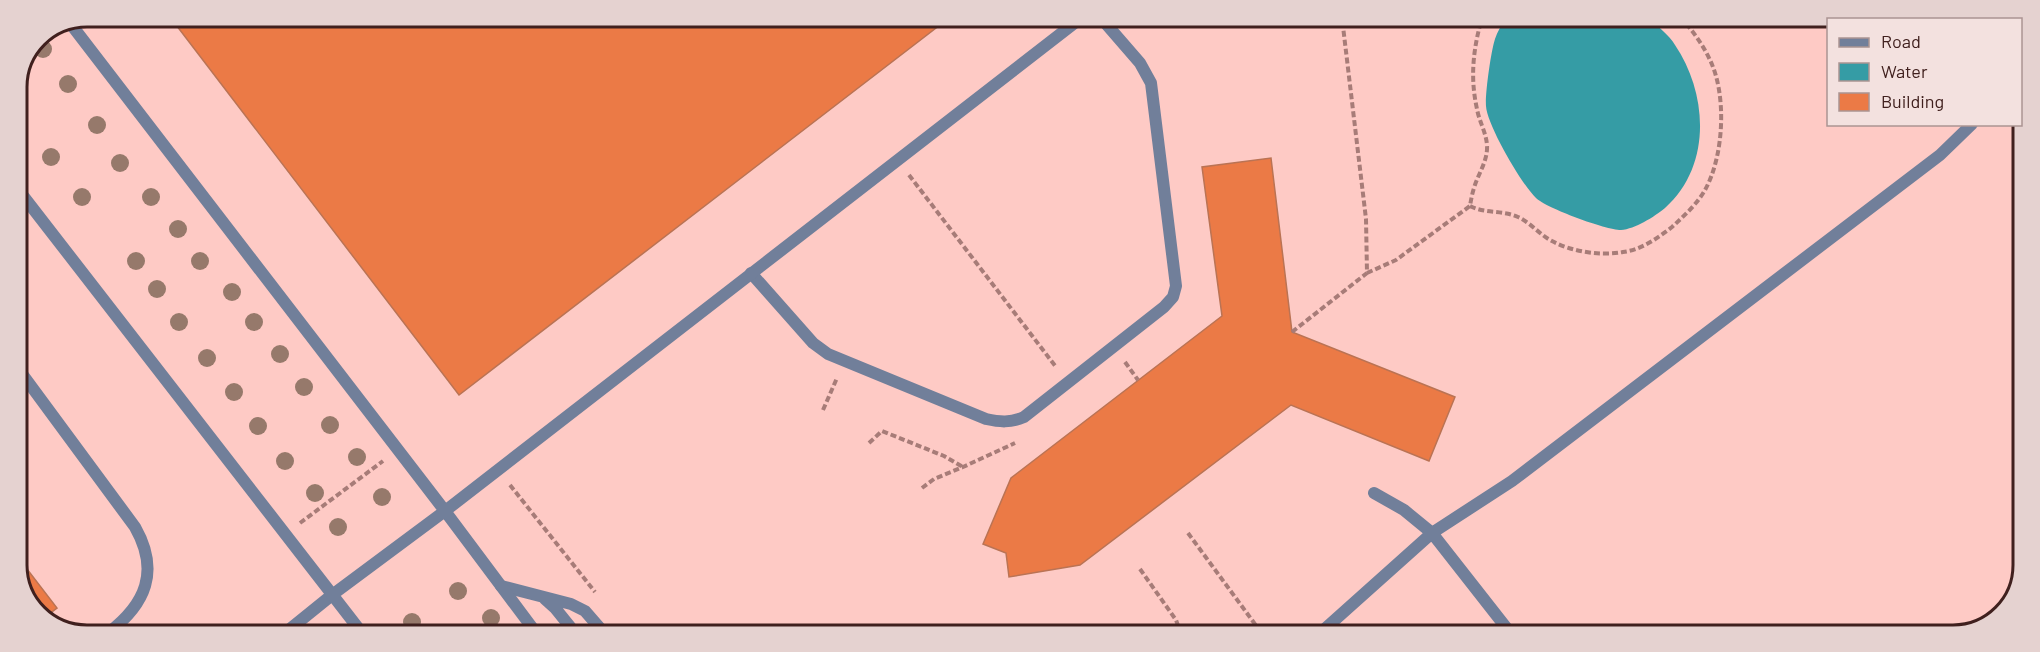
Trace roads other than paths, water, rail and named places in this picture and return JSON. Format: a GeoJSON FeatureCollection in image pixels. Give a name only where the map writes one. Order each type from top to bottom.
{"type":"FeatureCollection","features":[{"type":"Feature","properties":{"kind":"street"},"geometry":{"type":"LineString","coordinates":[[295,625],[499,470],[1069,27]]}},
{"type":"Feature","properties":{"kind":"street"},"geometry":{"type":"LineString","coordinates":[[751,273],[813,343],[828,354],[986,419],[1001,423],[1024,417],[1164,307],[1173,297],[1176,286],[1151,83],[1140,63],[1109,27]]}},
{"type":"Feature","properties":{"kind":"street"},"geometry":{"type":"LineString","coordinates":[[74,28],[398,449],[530,625]]}},
{"type":"Feature","properties":{"kind":"street"},"geometry":{"type":"LineString","coordinates":[[1329,625],[1432,534],[1512,482],[1940,155],[1970,126]]}},
{"type":"Feature","properties":{"kind":"street"},"geometry":{"type":"LineString","coordinates":[[27,202],[356,625]]}},
{"type":"Feature","properties":{"kind":"street"},"geometry":{"type":"LineString","coordinates":[[27,381],[135,527],[147,552],[147,575],[143,594],[125,620],[118,625]]}},
{"type":"Feature","properties":{"kind":"street"},"geometry":{"type":"LineString","coordinates":[[1374,493],[1404,510],[1432,534],[1504,625]]}},
{"type":"Feature","properties":{"kind":"street"},"geometry":{"type":"LineString","coordinates":[[501,586],[572,604],[585,611],[597,625]]}},
{"type":"Feature","properties":{"kind":"street"},"geometry":{"type":"LineString","coordinates":[[538,595],[555,608],[569,625]]}},
{"type":"Feature","properties":{"kind":"water"},"geometry":{"type":"Polygon","coordinates":[[[1500,27],[1658,27],[1670,38],[1686,64],[1694,85],[1699,107],[1700,129],[1698,151],[1691,172],[1680,191],[1665,208],[1644,222],[1621,230],[1590,223],[1563,213],[1536,198],[1514,168],[1488,115],[1487,83],[1500,27]]]}}]}
